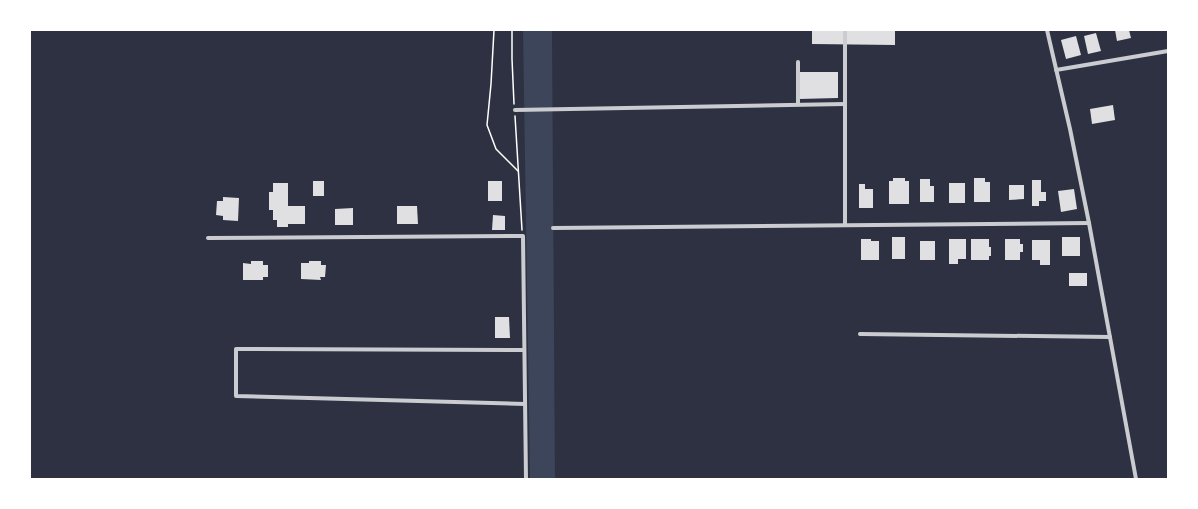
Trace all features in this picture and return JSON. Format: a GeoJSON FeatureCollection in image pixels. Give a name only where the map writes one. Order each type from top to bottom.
{"type":"FeatureCollection","features":[{"type":"Feature","properties":{"kind":"street"},"geometry":{"type":"LineString","coordinates":[[844,225],[845,30]]}},
{"type":"Feature","properties":{"kind":"street"},"geometry":{"type":"LineString","coordinates":[[1047,30],[1070,129],[1089,223],[1136,479]]}},
{"type":"Feature","properties":{"kind":"street"},"geometry":{"type":"LineString","coordinates":[[1056,70],[1168,51]]}},
{"type":"Feature","properties":{"kind":"street"},"geometry":{"type":"LineString","coordinates":[[798,62],[798,104]]}},
{"type":"Feature","properties":{"kind":"street"},"geometry":{"type":"LineString","coordinates":[[515,110],[845,104]]}},
{"type":"Feature","properties":{"kind":"street"},"geometry":{"type":"LineString","coordinates":[[553,228],[1089,223]]}},
{"type":"Feature","properties":{"kind":"street"},"geometry":{"type":"LineString","coordinates":[[208,238],[523,236],[526,479]]}},
{"type":"Feature","properties":{"kind":"street"},"geometry":{"type":"LineString","coordinates":[[860,334],[1110,337]]}},
{"type":"Feature","properties":{"kind":"street"},"geometry":{"type":"LineString","coordinates":[[524,350],[236,349],[236,396],[525,404]]}},
{"type":"Feature","properties":{"kind":"path"},"geometry":{"type":"LineString","coordinates":[[494,30],[487,125],[496,149],[519,172]]}},
{"type":"Feature","properties":{"kind":"path"},"geometry":{"type":"LineString","coordinates":[[512,30],[512,59],[523,236]]}},
{"type":"Feature","properties":{"kind":"shaded area"},"geometry":{"type":"Polygon","coordinates":[[[523,30],[552,30],[555,479],[530,479],[523,30]]]}},
{"type":"Feature","properties":{"kind":"building"},"geometry":{"type":"Polygon","coordinates":[[[812,30],[895,30],[895,45],[812,44],[812,30]]]}},
{"type":"Feature","properties":{"kind":"building"},"geometry":{"type":"Polygon","coordinates":[[[1115,30],[1129,30],[1131,38],[1117,41],[1115,30]]]}},
{"type":"Feature","properties":{"kind":"building"},"geometry":{"type":"Polygon","coordinates":[[[1096,33],[1101,51],[1088,54],[1084,36],[1096,33]]]}},
{"type":"Feature","properties":{"kind":"building"},"geometry":{"type":"Polygon","coordinates":[[[1076,36],[1081,55],[1066,59],[1061,40],[1076,36]]]}},
{"type":"Feature","properties":{"kind":"building"},"geometry":{"type":"Polygon","coordinates":[[[799,72],[838,72],[838,98],[799,99],[799,72]]]}},
{"type":"Feature","properties":{"kind":"building"},"geometry":{"type":"Polygon","coordinates":[[[1113,105],[1115,120],[1092,124],[1090,109],[1113,105]]]}},
{"type":"Feature","properties":{"kind":"building"},"geometry":{"type":"Polygon","coordinates":[[[893,178],[905,178],[905,181],[909,181],[909,204],[889,204],[889,181],[893,181],[893,178]]]}},
{"type":"Feature","properties":{"kind":"building"},"geometry":{"type":"Polygon","coordinates":[[[974,178],[985,178],[985,182],[990,182],[990,202],[974,202],[974,178]]]}},
{"type":"Feature","properties":{"kind":"building"},"geometry":{"type":"Polygon","coordinates":[[[920,179],[930,179],[930,186],[934,186],[934,202],[920,202],[920,179]]]}},
{"type":"Feature","properties":{"kind":"building"},"geometry":{"type":"Polygon","coordinates":[[[1032,180],[1041,180],[1041,192],[1046,192],[1046,201],[1039,201],[1039,206],[1032,206],[1032,180]]]}},
{"type":"Feature","properties":{"kind":"building"},"geometry":{"type":"Polygon","coordinates":[[[313,181],[324,181],[324,196],[313,196],[313,181]]]}},
{"type":"Feature","properties":{"kind":"building"},"geometry":{"type":"Polygon","coordinates":[[[488,181],[502,181],[502,201],[488,201],[488,181]]]}},
{"type":"Feature","properties":{"kind":"building"},"geometry":{"type":"Polygon","coordinates":[[[273,183],[288,183],[288,206],[305,206],[305,224],[288,224],[288,227],[277,227],[277,220],[273,220],[273,210],[269,210],[269,192],[273,192],[273,183]]]}},
{"type":"Feature","properties":{"kind":"building"},"geometry":{"type":"Polygon","coordinates":[[[949,183],[965,183],[965,203],[949,203],[949,183]]]}},
{"type":"Feature","properties":{"kind":"building"},"geometry":{"type":"Polygon","coordinates":[[[859,184],[865,184],[865,189],[873,189],[873,208],[859,208],[859,184]]]}},
{"type":"Feature","properties":{"kind":"building"},"geometry":{"type":"Polygon","coordinates":[[[1009,185],[1024,185],[1024,199],[1009,200],[1009,185]]]}},
{"type":"Feature","properties":{"kind":"building"},"geometry":{"type":"Polygon","coordinates":[[[1074,189],[1077,209],[1061,212],[1058,191],[1074,189]]]}},
{"type":"Feature","properties":{"kind":"building"},"geometry":{"type":"Polygon","coordinates":[[[223,197],[239,198],[238,221],[223,220],[223,216],[216,215],[217,201],[223,201],[223,197]]]}},
{"type":"Feature","properties":{"kind":"building"},"geometry":{"type":"Polygon","coordinates":[[[397,206],[417,206],[418,224],[397,224],[397,206]]]}},
{"type":"Feature","properties":{"kind":"building"},"geometry":{"type":"Polygon","coordinates":[[[353,208],[353,225],[335,225],[335,209],[353,208]]]}},
{"type":"Feature","properties":{"kind":"building"},"geometry":{"type":"Polygon","coordinates":[[[493,215],[505,216],[505,230],[492,230],[493,215]]]}},
{"type":"Feature","properties":{"kind":"building"},"geometry":{"type":"Polygon","coordinates":[[[892,237],[905,237],[905,259],[892,259],[892,237]]]}},
{"type":"Feature","properties":{"kind":"building"},"geometry":{"type":"Polygon","coordinates":[[[1062,237],[1080,237],[1080,256],[1062,256],[1062,237]]]}},
{"type":"Feature","properties":{"kind":"building"},"geometry":{"type":"Polygon","coordinates":[[[861,239],[879,241],[879,260],[861,260],[861,239]]]}},
{"type":"Feature","properties":{"kind":"building"},"geometry":{"type":"Polygon","coordinates":[[[949,239],[966,239],[966,259],[958,259],[958,264],[949,264],[949,239]]]}},
{"type":"Feature","properties":{"kind":"building"},"geometry":{"type":"Polygon","coordinates":[[[971,239],[989,239],[991,256],[989,256],[989,260],[971,260],[971,239]]]}},
{"type":"Feature","properties":{"kind":"building"},"geometry":{"type":"Polygon","coordinates":[[[1005,239],[1020,239],[1020,244],[1023,244],[1023,252],[1020,252],[1020,260],[1005,260],[1005,239]]]}},
{"type":"Feature","properties":{"kind":"building"},"geometry":{"type":"Polygon","coordinates":[[[1032,240],[1050,240],[1050,265],[1040,265],[1040,260],[1032,260],[1032,240]]]}},
{"type":"Feature","properties":{"kind":"building"},"geometry":{"type":"Polygon","coordinates":[[[920,241],[935,241],[935,260],[920,260],[920,241]]]}},
{"type":"Feature","properties":{"kind":"building"},"geometry":{"type":"Polygon","coordinates":[[[251,261],[263,261],[263,265],[268,265],[268,277],[263,277],[263,280],[243,280],[243,263],[251,264],[251,261]]]}},
{"type":"Feature","properties":{"kind":"building"},"geometry":{"type":"Polygon","coordinates":[[[309,261],[321,261],[321,265],[326,265],[325,277],[320,277],[321,280],[301,279],[301,263],[309,263],[309,261]]]}},
{"type":"Feature","properties":{"kind":"building"},"geometry":{"type":"Polygon","coordinates":[[[1069,273],[1087,273],[1087,286],[1069,286],[1069,273]]]}},
{"type":"Feature","properties":{"kind":"building"},"geometry":{"type":"Polygon","coordinates":[[[495,317],[509,317],[510,338],[495,338],[495,317]]]}}]}
